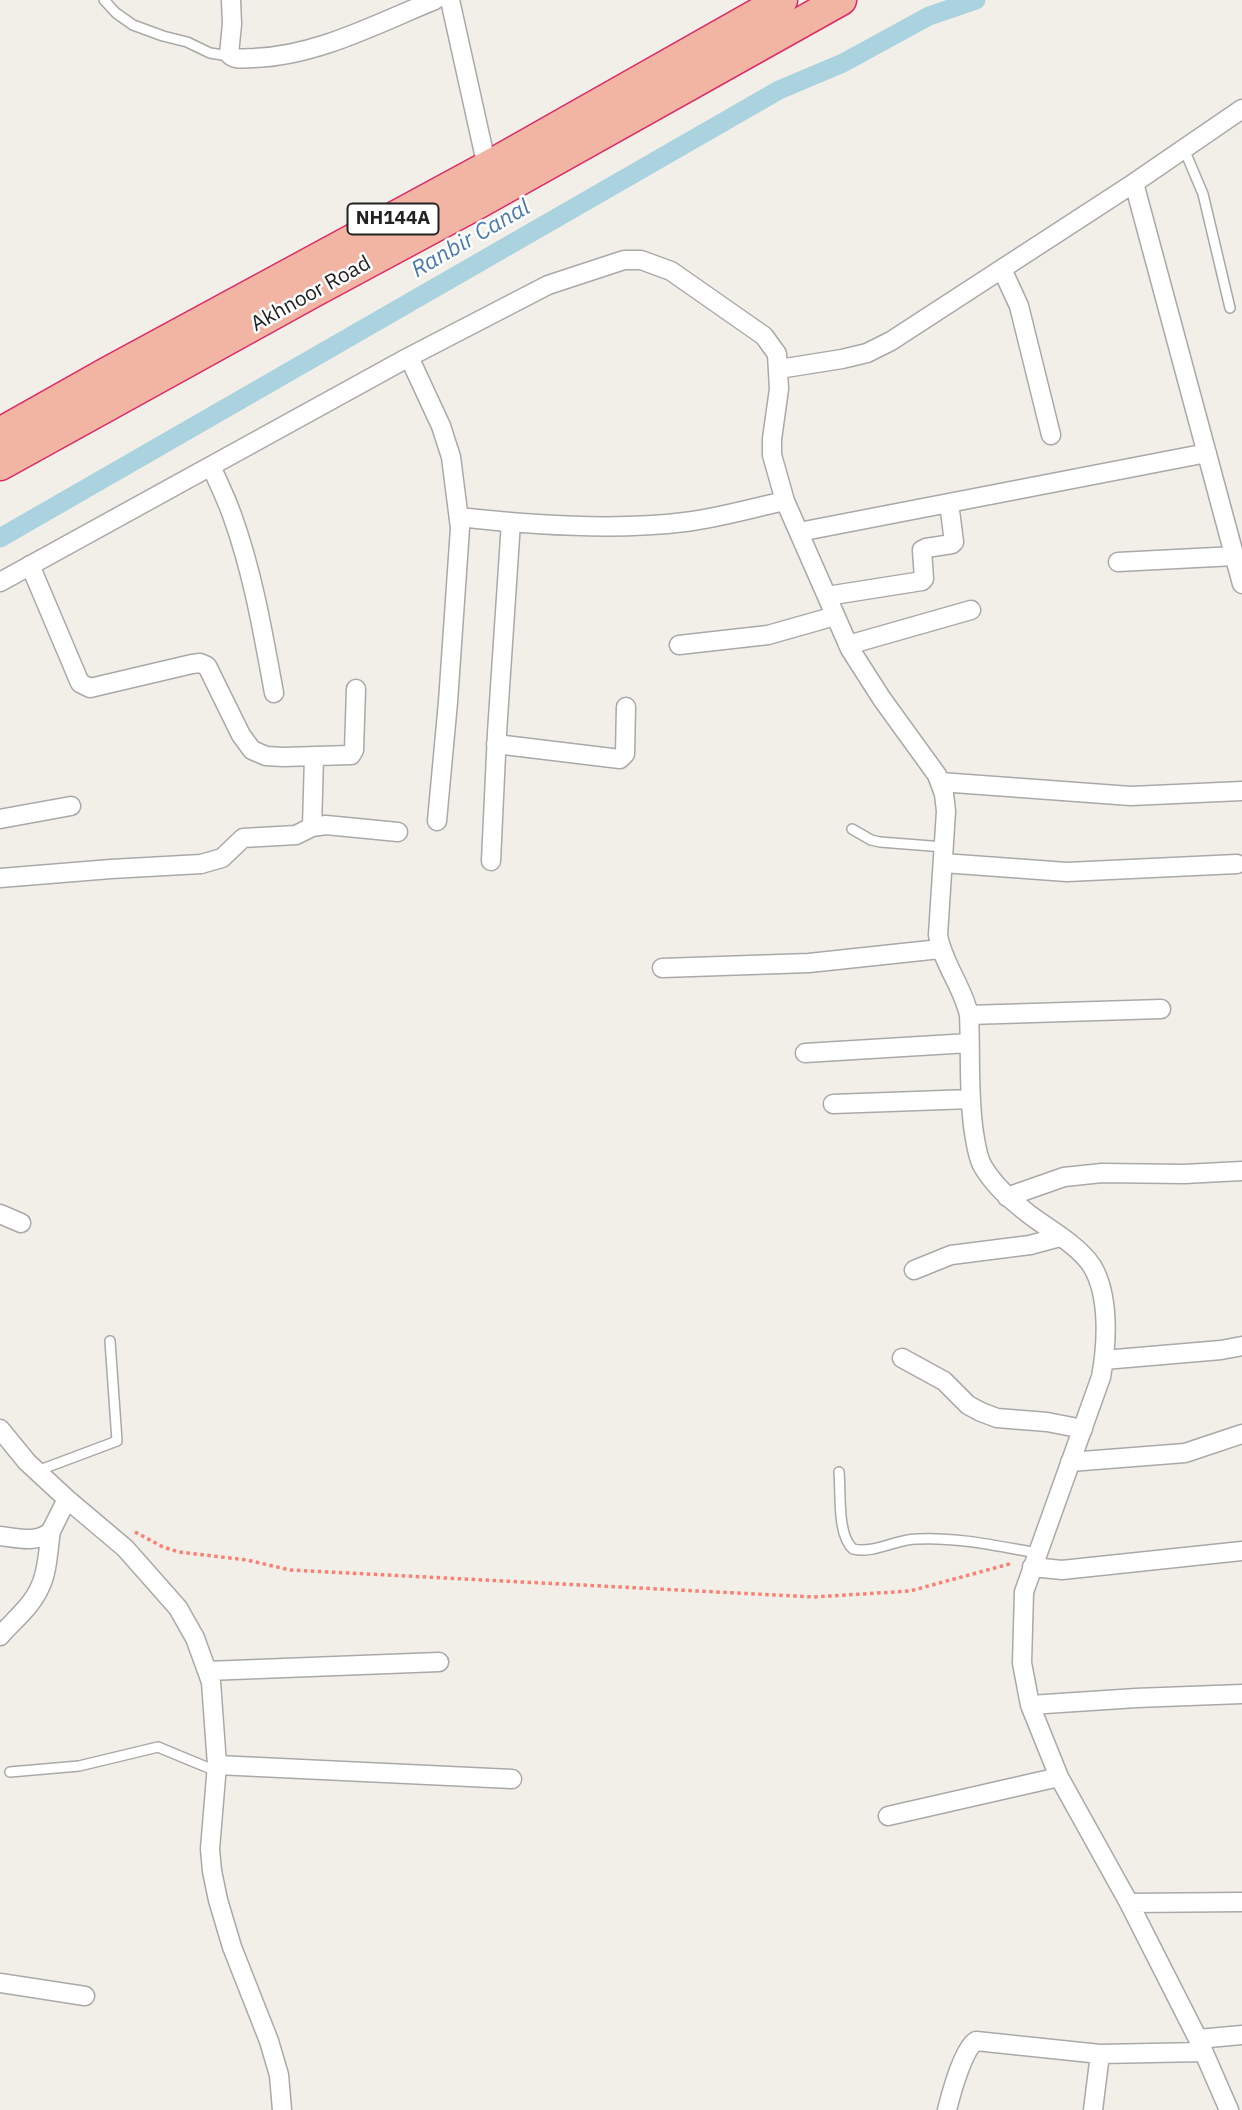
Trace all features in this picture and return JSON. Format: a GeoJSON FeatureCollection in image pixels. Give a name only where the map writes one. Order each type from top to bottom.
{"type":"FeatureCollection","features":[{"type":"Feature","properties":{"kind":"highway","name":"NH144A"},"geometry":{"type":"LineString","coordinates":[[0,433],[487,167],[782,0]]}},
{"type":"Feature","properties":{"kind":"highway","name":"Akhnoor Road"},"geometry":{"type":"LineString","coordinates":[[0,465],[841,0]]}},
{"type":"Feature","properties":{"kind":"street"},"geometry":{"type":"LineString","coordinates":[[230,0],[232,24],[229,56],[236,59],[292,54],[322,46],[435,0]]}},
{"type":"Feature","properties":{"kind":"street"},"geometry":{"type":"LineString","coordinates":[[450,0],[487,167]]}},
{"type":"Feature","properties":{"kind":"street"},"geometry":{"type":"LineString","coordinates":[[779,369],[867,353],[891,341],[1134,183],[1242,109]]}},
{"type":"Feature","properties":{"kind":"street"},"geometry":{"type":"LineString","coordinates":[[1134,183],[1242,584]]}},
{"type":"Feature","properties":{"kind":"street"},"geometry":{"type":"LineString","coordinates":[[0,582],[409,357],[548,285],[624,260],[641,260],[671,271],[764,335],[778,354],[772,455],[785,501],[848,645],[940,782],[944,794],[946,811],[938,935],[940,949],[969,1015],[972,1117],[981,1162],[990,1178],[1007,1197],[1079,1252],[1092,1267],[1101,1290],[1106,1326],[1101,1377],[1024,1592],[1022,1663],[1030,1705],[1059,1777],[1129,1903],[1200,2045],[1229,2110]]}},
{"type":"Feature","properties":{"kind":"street"},"geometry":{"type":"LineString","coordinates":[[1002,270],[1019,306],[1051,435]]}},
{"type":"Feature","properties":{"kind":"street"},"geometry":{"type":"LineString","coordinates":[[409,357],[441,426],[451,457],[460,528],[437,821]]}},
{"type":"Feature","properties":{"kind":"street"},"geometry":{"type":"LineString","coordinates":[[799,532],[1208,453]]}},
{"type":"Feature","properties":{"kind":"street"},"geometry":{"type":"LineString","coordinates":[[211,466],[232,514],[244,554],[274,693]]}},
{"type":"Feature","properties":{"kind":"street"},"geometry":{"type":"LineString","coordinates":[[459,517],[511,523],[648,526],[703,520],[785,501]]}},
{"type":"Feature","properties":{"kind":"street"},"geometry":{"type":"LineString","coordinates":[[827,596],[923,580],[922,550],[954,542],[949,503]]}},
{"type":"Feature","properties":{"kind":"street"},"geometry":{"type":"LineString","coordinates":[[491,861],[511,523]]}},
{"type":"Feature","properties":{"kind":"street"},"geometry":{"type":"LineString","coordinates":[[1118,562],[1235,556]]}},
{"type":"Feature","properties":{"kind":"street"},"geometry":{"type":"LineString","coordinates":[[30,565],[83,686],[90,688],[200,663],[207,666],[252,750],[266,756],[348,757],[353,753],[356,689]]}},
{"type":"Feature","properties":{"kind":"street"},"geometry":{"type":"LineString","coordinates":[[848,645],[971,610]]}},
{"type":"Feature","properties":{"kind":"street"},"geometry":{"type":"LineString","coordinates":[[679,645],[768,635],[835,616]]}},
{"type":"Feature","properties":{"kind":"street"},"geometry":{"type":"LineString","coordinates":[[496,744],[620,759],[625,754],[626,707]]}},
{"type":"Feature","properties":{"kind":"street"},"geometry":{"type":"LineString","coordinates":[[312,827],[314,757]]}},
{"type":"Feature","properties":{"kind":"street"},"geometry":{"type":"LineString","coordinates":[[940,782],[1131,796],[1242,791]]}},
{"type":"Feature","properties":{"kind":"street"},"geometry":{"type":"LineString","coordinates":[[0,819],[71,806]]}},
{"type":"Feature","properties":{"kind":"street"},"geometry":{"type":"LineString","coordinates":[[0,878],[201,864],[222,858],[243,838],[296,835],[312,827],[326,825],[398,832]]}},
{"type":"Feature","properties":{"kind":"street"},"geometry":{"type":"LineString","coordinates":[[943,855],[1067,872],[1237,864]]}},
{"type":"Feature","properties":{"kind":"street"},"geometry":{"type":"LineString","coordinates":[[662,968],[809,963],[940,949]]}},
{"type":"Feature","properties":{"kind":"street"},"geometry":{"type":"LineString","coordinates":[[969,1015],[1161,1009]]}},
{"type":"Feature","properties":{"kind":"street"},"geometry":{"type":"LineString","coordinates":[[805,1053],[969,1043]]}},
{"type":"Feature","properties":{"kind":"street"},"geometry":{"type":"LineString","coordinates":[[833,1104],[971,1099]]}},
{"type":"Feature","properties":{"kind":"street"},"geometry":{"type":"LineString","coordinates":[[1007,1197],[1064,1177],[1102,1173],[1184,1174],[1242,1171]]}},
{"type":"Feature","properties":{"kind":"street"},"geometry":{"type":"LineString","coordinates":[[0,1214],[21,1223]]}},
{"type":"Feature","properties":{"kind":"street"},"geometry":{"type":"LineString","coordinates":[[914,1270],[951,1255],[1030,1245],[1060,1237]]}},
{"type":"Feature","properties":{"kind":"street"},"geometry":{"type":"LineString","coordinates":[[1104,1360],[1242,1346]]}},
{"type":"Feature","properties":{"kind":"street"},"geometry":{"type":"LineString","coordinates":[[902,1359],[944,1381],[972,1408],[989,1415],[1083,1429]]}},
{"type":"Feature","properties":{"kind":"street"},"geometry":{"type":"LineString","coordinates":[[0,1429],[27,1462],[125,1548],[178,1608],[195,1639],[211,1682],[216,1768],[210,1849],[218,1900],[232,1947],[269,2041],[279,2075],[282,2110]]}},
{"type":"Feature","properties":{"kind":"street"},"geometry":{"type":"LineString","coordinates":[[1070,1462],[1185,1453],[1242,1434]]}},
{"type":"Feature","properties":{"kind":"street"},"geometry":{"type":"LineString","coordinates":[[0,1636],[36,1596],[44,1578],[51,1531],[67,1499]]}},
{"type":"Feature","properties":{"kind":"street"},"geometry":{"type":"LineString","coordinates":[[0,1536],[40,1538],[51,1531]]}},
{"type":"Feature","properties":{"kind":"street"},"geometry":{"type":"LineString","coordinates":[[1035,1559],[1062,1570],[1242,1551]]}},
{"type":"Feature","properties":{"kind":"street"},"geometry":{"type":"LineString","coordinates":[[207,1671],[439,1662]]}},
{"type":"Feature","properties":{"kind":"street"},"geometry":{"type":"LineString","coordinates":[[1030,1705],[1242,1695]]}},
{"type":"Feature","properties":{"kind":"street"},"geometry":{"type":"LineString","coordinates":[[216,1768],[512,1779]]}},
{"type":"Feature","properties":{"kind":"street"},"geometry":{"type":"LineString","coordinates":[[888,1816],[1059,1777]]}},
{"type":"Feature","properties":{"kind":"street"},"geometry":{"type":"LineString","coordinates":[[1129,1903],[1242,1902]]}},
{"type":"Feature","properties":{"kind":"street"},"geometry":{"type":"LineString","coordinates":[[0,1983],[85,1996]]}},
{"type":"Feature","properties":{"kind":"street"},"geometry":{"type":"LineString","coordinates":[[947,2110],[967,2052],[973,2043],[1100,2054],[1200,2045],[1242,2035]]}},
{"type":"Feature","properties":{"kind":"street"},"geometry":{"type":"LineString","coordinates":[[1093,2110],[1100,2054]]}},
{"type":"Feature","properties":{"kind":"lane"},"geometry":{"type":"LineString","coordinates":[[104,0],[133,25],[187,42],[210,53],[229,56]]}},
{"type":"Feature","properties":{"kind":"lane"},"geometry":{"type":"LineString","coordinates":[[1184,149],[1203,194],[1230,307]]}},
{"type":"Feature","properties":{"kind":"lane"},"geometry":{"type":"LineString","coordinates":[[852,829],[871,840],[943,855]]}},
{"type":"Feature","properties":{"kind":"lane"},"geometry":{"type":"LineString","coordinates":[[37,1471],[117,1441],[110,1340]]}},
{"type":"Feature","properties":{"kind":"lane"},"geometry":{"type":"LineString","coordinates":[[839,1472],[843,1530],[846,1542],[853,1549],[866,1550],[914,1539],[946,1539],[1035,1559]]}},
{"type":"Feature","properties":{"kind":"lane"},"geometry":{"type":"LineString","coordinates":[[10,1772],[79,1766],[158,1747],[216,1768]]}},
{"type":"Feature","properties":{"kind":"path"},"geometry":{"type":"LineString","coordinates":[[130,1530],[179,1552],[247,1560],[290,1570],[814,1597],[919,1589],[1035,1559]]}},
{"type":"Feature","properties":{"kind":"waterway","name":"Ranbir Canal"},"geometry":{"type":"LineString","coordinates":[[0,538],[779,90],[843,63],[929,16],[976,0]]}}]}
